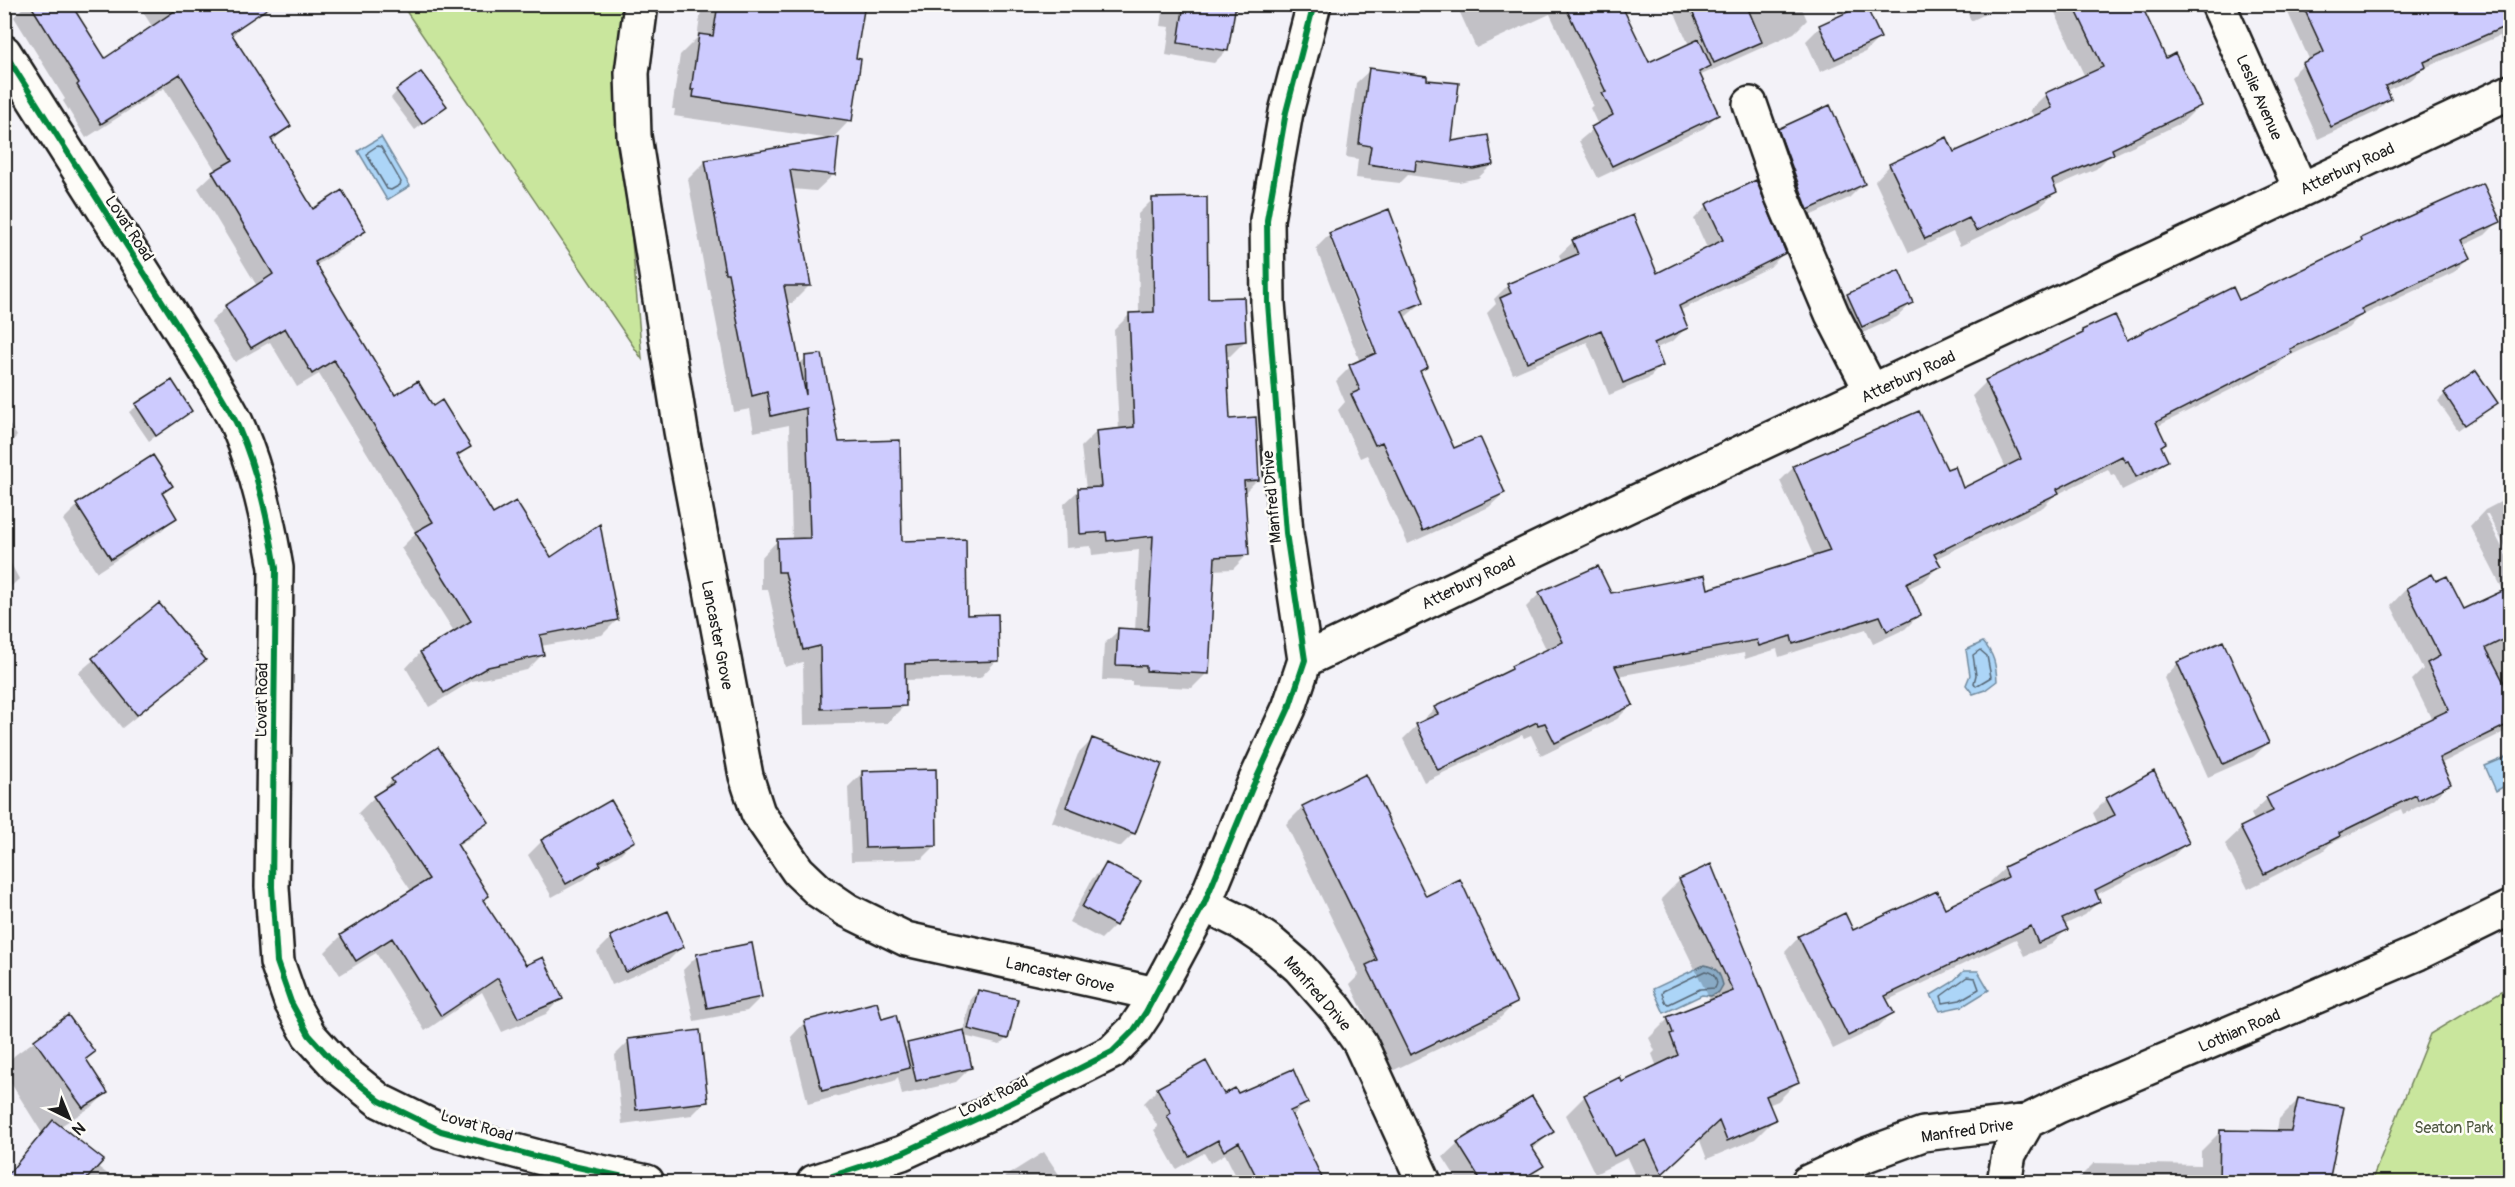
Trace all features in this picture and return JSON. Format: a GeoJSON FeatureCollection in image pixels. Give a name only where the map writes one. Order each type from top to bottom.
{"type":"FeatureCollection","features":[{"type":"Feature","properties":{"kind":"street","name":"Lancaster Grove"},"geometry":{"type":"LineString","coordinates":[[641,4],[632,73],[634,136],[710,596],[746,776],[758,813],[798,871],[819,891],[874,925],[906,939],[1156,994]]}},
{"type":"Feature","properties":{"kind":"street","name":"Manfred Drive"},"geometry":{"type":"LineString","coordinates":[[1156,994],[1204,904],[1253,786],[1289,708],[1305,660],[1286,533],[1268,303],[1267,220],[1286,112],[1314,4]]}},
{"type":"Feature","properties":{"kind":"street","name":"Leslie Avenue"},"geometry":{"type":"LineString","coordinates":[[2218,4],[2301,190]]}},
{"type":"Feature","properties":{"kind":"street","name":"Lovat Road"},"geometry":{"type":"LineString","coordinates":[[4,52],[212,380],[239,428],[256,479],[276,568],[272,887],[277,962],[291,1002],[309,1035],[338,1067],[380,1101],[441,1131],[568,1165],[647,1182]]}},
{"type":"Feature","properties":{"kind":"street","name":"Atterbury Road"},"geometry":{"type":"LineString","coordinates":[[1305,660],[1591,523],[2511,92]]}},
{"type":"Feature","properties":{"kind":"street"},"geometry":{"type":"LineString","coordinates":[[1750,104],[1795,228],[1832,314],[1872,392]]}},
{"type":"Feature","properties":{"kind":"street","name":"Manfred Drive"},"geometry":{"type":"LineString","coordinates":[[1204,904],[1242,923],[1270,942],[1299,967],[1337,1010],[1360,1043],[1424,1182]]}},
{"type":"Feature","properties":{"kind":"street","name":"Lothian Road"},"geometry":{"type":"LineString","coordinates":[[2028,1121],[2058,1106],[2418,952],[2511,908]]}},
{"type":"Feature","properties":{"kind":"street","name":"Lovat Road"},"geometry":{"type":"LineString","coordinates":[[814,1182],[902,1153],[1009,1104],[1112,1052],[1134,1030],[1156,994]]}},
{"type":"Feature","properties":{"kind":"street","name":"Manfred Drive"},"geometry":{"type":"LineString","coordinates":[[1808,1182],[1866,1155],[1923,1134],[2028,1121]]}},
{"type":"Feature","properties":{"kind":"street"},"geometry":{"type":"LineString","coordinates":[[2004,1182],[2009,1154],[2028,1121]]}},
{"type":"Feature","properties":{"kind":"green space"},"geometry":{"type":"Polygon","coordinates":[[[402,5],[626,5],[619,88],[642,359],[402,5]]]}},
{"type":"Feature","properties":{"kind":"green space","name":"Seaton Park"},"geometry":{"type":"Polygon","coordinates":[[[2510,986],[2510,1182],[2371,1182],[2430,1034],[2510,986]]]}},
{"type":"Feature","properties":{"kind":"water"},"geometry":{"type":"Polygon","coordinates":[[[381,137],[410,186],[387,200],[358,151],[381,137]]]}},
{"type":"Feature","properties":{"kind":"water"},"geometry":{"type":"Polygon","coordinates":[[[1983,642],[1994,660],[1997,681],[1985,690],[1973,694],[1966,685],[1970,675],[1966,650],[1983,642]]]}},
{"type":"Feature","properties":{"kind":"water"},"geometry":{"type":"Polygon","coordinates":[[[2510,752],[2510,783],[2496,791],[2485,766],[2504,758],[2510,752]]]}},
{"type":"Feature","properties":{"kind":"water"},"geometry":{"type":"Polygon","coordinates":[[[1704,965],[1712,967],[1719,974],[1723,985],[1719,992],[1711,996],[1702,995],[1664,1013],[1653,989],[1704,965]]]}},
{"type":"Feature","properties":{"kind":"water"},"geometry":{"type":"Polygon","coordinates":[[[1964,971],[1978,971],[1989,990],[1963,1006],[1940,1011],[1931,995],[1951,983],[1964,971]]]}},
{"type":"Feature","properties":{"kind":"building"},"geometry":{"type":"Polygon","coordinates":[[[30,4],[71,4],[105,58],[185,4],[274,4],[231,33],[291,126],[271,139],[313,209],[342,190],[366,231],[315,262],[395,395],[418,381],[433,406],[442,400],[471,447],[457,455],[493,514],[516,501],[551,557],[600,524],[618,620],[540,635],[544,655],[488,667],[444,693],[420,652],[471,621],[415,532],[433,522],[334,360],[312,374],[285,328],[251,348],[225,306],[273,274],[212,172],[233,160],[180,74],[101,124],[77,85],[79,83],[30,4]]]}},
{"type":"Feature","properties":{"kind":"building"},"geometry":{"type":"Polygon","coordinates":[[[718,4],[865,4],[856,58],[861,59],[852,121],[693,97],[694,90],[691,90],[699,34],[713,36],[718,4]]]}},
{"type":"Feature","properties":{"kind":"building"},"geometry":{"type":"Polygon","coordinates":[[[1184,4],[1236,4],[1228,51],[1178,43],[1184,4]]]}},
{"type":"Feature","properties":{"kind":"building"},"geometry":{"type":"Polygon","coordinates":[[[1564,4],[1621,4],[1649,62],[1699,39],[1711,66],[1699,72],[1719,115],[1612,166],[1591,127],[1613,115],[1602,93],[1606,92],[1564,4]]]}},
{"type":"Feature","properties":{"kind":"building"},"geometry":{"type":"Polygon","coordinates":[[[1689,4],[1746,4],[1762,42],[1714,63],[1689,4]]]}},
{"type":"Feature","properties":{"kind":"building"},"geometry":{"type":"Polygon","coordinates":[[[1865,4],[1881,38],[1835,59],[1819,25],[1865,4]]]}},
{"type":"Feature","properties":{"kind":"building"},"geometry":{"type":"Polygon","coordinates":[[[2073,4],[2141,4],[2166,58],[2175,53],[2201,106],[2112,149],[2114,154],[2052,180],[2057,192],[1976,231],[1969,218],[1925,239],[1889,164],[1947,137],[1954,152],[2052,108],[2045,93],[2103,67],[2073,4]]]}},
{"type":"Feature","properties":{"kind":"building"},"geometry":{"type":"Polygon","coordinates":[[[2302,4],[2511,4],[2511,24],[2424,62],[2426,67],[2385,86],[2391,99],[2331,127],[2302,63],[2324,52],[2302,4]]]}},
{"type":"Feature","properties":{"kind":"building"},"geometry":{"type":"Polygon","coordinates":[[[1369,68],[1427,76],[1427,80],[1459,83],[1452,141],[1488,135],[1493,165],[1473,169],[1416,161],[1415,171],[1368,164],[1371,146],[1359,144],[1369,68]]]}},
{"type":"Feature","properties":{"kind":"building"},"geometry":{"type":"Polygon","coordinates":[[[421,72],[447,106],[422,124],[396,90],[421,72]]]}},
{"type":"Feature","properties":{"kind":"building"},"geometry":{"type":"Polygon","coordinates":[[[1830,105],[1865,184],[1808,210],[1778,129],[1830,105]]]}},
{"type":"Feature","properties":{"kind":"building"},"geometry":{"type":"Polygon","coordinates":[[[839,137],[835,175],[790,170],[811,286],[784,286],[806,395],[805,356],[822,354],[839,442],[900,440],[902,541],[966,539],[967,615],[998,614],[999,661],[905,664],[906,706],[821,709],[820,646],[803,650],[785,572],[778,572],[777,539],[810,538],[806,408],[771,416],[767,392],[752,396],[728,273],[725,273],[705,160],[839,137]]]}},
{"type":"Feature","properties":{"kind":"building"},"geometry":{"type":"Polygon","coordinates":[[[1756,180],[1786,253],[1679,306],[1688,328],[1654,343],[1663,366],[1623,383],[1601,330],[1527,362],[1500,298],[1511,293],[1507,284],[1578,254],[1572,240],[1633,215],[1657,273],[1723,240],[1706,204],[1756,180]]]}},
{"type":"Feature","properties":{"kind":"building"},"geometry":{"type":"Polygon","coordinates":[[[2483,183],[2501,222],[2461,240],[2470,258],[2361,309],[2364,314],[2290,349],[2292,353],[2156,422],[2166,443],[2161,446],[2168,461],[2136,477],[2128,461],[2125,462],[2122,456],[2057,489],[2059,493],[1934,554],[1941,566],[1906,583],[1921,615],[1887,631],[1880,616],[1793,644],[1791,636],[1759,646],[1757,640],[1615,666],[1633,705],[1555,743],[1545,723],[1538,725],[1537,722],[1438,770],[1416,724],[1438,714],[1434,707],[1512,669],[1511,666],[1563,642],[1539,592],[1598,566],[1611,593],[1705,575],[1708,589],[1830,551],[1793,466],[1919,411],[1947,469],[1955,466],[1963,488],[2021,459],[1985,380],[2115,315],[2127,340],[2233,287],[2239,300],[2362,241],[2361,238],[2483,183]]]}},
{"type":"Feature","properties":{"kind":"building"},"geometry":{"type":"Polygon","coordinates":[[[1207,197],[1208,298],[1244,297],[1246,341],[1226,343],[1230,419],[1256,417],[1259,480],[1244,481],[1249,555],[1215,557],[1209,674],[1146,671],[1146,666],[1116,665],[1118,628],[1148,630],[1153,536],[1107,541],[1106,532],[1080,534],[1078,488],[1101,487],[1096,431],[1134,427],[1129,313],[1154,312],[1152,198],[1207,197]]]}},
{"type":"Feature","properties":{"kind":"building"},"geometry":{"type":"Polygon","coordinates":[[[1389,209],[1424,302],[1402,311],[1428,367],[1420,371],[1454,448],[1480,437],[1505,493],[1423,531],[1382,442],[1375,445],[1351,394],[1360,390],[1349,365],[1376,353],[1329,233],[1389,209]]]}},
{"type":"Feature","properties":{"kind":"building"},"geometry":{"type":"Polygon","coordinates":[[[1899,270],[1913,303],[1862,327],[1847,294],[1899,270]]]}},
{"type":"Feature","properties":{"kind":"building"},"geometry":{"type":"Polygon","coordinates":[[[2476,371],[2498,403],[2465,425],[2444,393],[2476,371]]]}},
{"type":"Feature","properties":{"kind":"building"},"geometry":{"type":"Polygon","coordinates":[[[172,380],[192,411],[156,436],[135,404],[172,380]]]}},
{"type":"Feature","properties":{"kind":"building"},"geometry":{"type":"Polygon","coordinates":[[[153,455],[173,486],[162,493],[177,518],[111,559],[76,504],[153,455]]]}},
{"type":"Feature","properties":{"kind":"building"},"geometry":{"type":"Polygon","coordinates":[[[2432,574],[2436,581],[2447,576],[2464,609],[2511,587],[2511,636],[2486,648],[2511,696],[2511,723],[2439,758],[2451,784],[2418,800],[2416,795],[2264,874],[2240,827],[2273,811],[2266,797],[2449,710],[2427,663],[2440,656],[2406,588],[2432,574]]]}},
{"type":"Feature","properties":{"kind":"building"},"geometry":{"type":"Polygon","coordinates":[[[159,603],[206,660],[137,715],[92,658],[159,603]]]}},
{"type":"Feature","properties":{"kind":"building"},"geometry":{"type":"Polygon","coordinates":[[[2223,641],[2269,743],[2223,764],[2177,662],[2223,641]]]}},
{"type":"Feature","properties":{"kind":"building"},"geometry":{"type":"Polygon","coordinates":[[[1092,738],[1162,764],[1135,834],[1066,807],[1092,738]]]}},
{"type":"Feature","properties":{"kind":"building"},"geometry":{"type":"Polygon","coordinates":[[[438,747],[489,822],[457,844],[489,896],[483,900],[526,965],[543,957],[563,999],[518,1018],[498,978],[441,1016],[392,938],[356,961],[340,935],[429,879],[373,796],[394,783],[391,779],[438,747]]]}},
{"type":"Feature","properties":{"kind":"building"},"geometry":{"type":"Polygon","coordinates":[[[936,769],[937,846],[865,848],[862,771],[936,769]]]}},
{"type":"Feature","properties":{"kind":"building"},"geometry":{"type":"Polygon","coordinates":[[[2154,771],[2189,843],[2095,890],[2100,902],[2062,919],[2068,930],[2038,943],[2031,926],[1885,996],[1894,1013],[1848,1036],[1798,936],[1845,913],[1853,930],[1937,891],[1945,908],[2008,877],[2004,867],[2115,815],[2106,798],[2154,771]]]}},
{"type":"Feature","properties":{"kind":"building"},"geometry":{"type":"Polygon","coordinates":[[[1366,774],[1426,896],[1460,879],[1517,1003],[1410,1055],[1366,965],[1377,960],[1302,806],[1366,774]]]}},
{"type":"Feature","properties":{"kind":"building"},"geometry":{"type":"Polygon","coordinates":[[[611,800],[635,841],[599,862],[601,865],[566,884],[541,840],[611,800]]]}},
{"type":"Feature","properties":{"kind":"building"},"geometry":{"type":"Polygon","coordinates":[[[1106,863],[1141,881],[1116,926],[1082,907],[1106,863]]]}},
{"type":"Feature","properties":{"kind":"building"},"geometry":{"type":"Polygon","coordinates":[[[1711,864],[1799,1082],[1766,1096],[1776,1120],[1727,1141],[1719,1121],[1662,1174],[1646,1140],[1614,1156],[1584,1095],[1620,1077],[1622,1082],[1678,1055],[1670,1034],[1673,1033],[1667,1017],[1733,991],[1679,879],[1711,864]]]}},
{"type":"Feature","properties":{"kind":"building"},"geometry":{"type":"Polygon","coordinates":[[[668,911],[684,947],[626,972],[610,936],[668,911]]]}},
{"type":"Feature","properties":{"kind":"building"},"geometry":{"type":"Polygon","coordinates":[[[752,943],[762,997],[707,1008],[696,954],[752,943]]]}},
{"type":"Feature","properties":{"kind":"building"},"geometry":{"type":"Polygon","coordinates":[[[978,990],[1018,999],[1008,1039],[968,1029],[978,990]]]}},
{"type":"Feature","properties":{"kind":"building"},"geometry":{"type":"Polygon","coordinates":[[[877,1002],[882,1019],[896,1015],[910,1068],[822,1091],[804,1021],[877,1002]]]}},
{"type":"Feature","properties":{"kind":"building"},"geometry":{"type":"Polygon","coordinates":[[[68,1015],[95,1052],[86,1059],[108,1093],[83,1108],[34,1040],[68,1015]]]}},
{"type":"Feature","properties":{"kind":"building"},"geometry":{"type":"Polygon","coordinates":[[[700,1030],[708,1102],[636,1110],[628,1039],[700,1030]]]}},
{"type":"Feature","properties":{"kind":"building"},"geometry":{"type":"Polygon","coordinates":[[[964,1030],[972,1068],[916,1081],[907,1043],[964,1030]]]}},
{"type":"Feature","properties":{"kind":"building"},"geometry":{"type":"Polygon","coordinates":[[[1206,1061],[1224,1094],[1235,1088],[1238,1093],[1293,1069],[1308,1103],[1290,1111],[1324,1182],[1259,1182],[1239,1142],[1224,1151],[1218,1140],[1189,1156],[1167,1116],[1171,1113],[1157,1088],[1206,1061]]]}},
{"type":"Feature","properties":{"kind":"building"},"geometry":{"type":"Polygon","coordinates":[[[1532,1096],[1554,1132],[1531,1146],[1544,1166],[1517,1182],[1482,1182],[1457,1142],[1532,1096]]]}},
{"type":"Feature","properties":{"kind":"building"},"geometry":{"type":"Polygon","coordinates":[[[2298,1098],[2344,1107],[2329,1182],[2219,1182],[2220,1130],[2291,1131],[2298,1098]]]}},
{"type":"Feature","properties":{"kind":"building"},"geometry":{"type":"Polygon","coordinates":[[[53,1120],[104,1160],[84,1182],[4,1182],[4,1179],[53,1120]]]}},
{"type":"Feature","properties":{"kind":"cycle path"},"geometry":{"type":"LineString","coordinates":[[814,1182],[902,1153],[1009,1104],[1112,1052],[1134,1030],[1146,1012],[1204,904],[1253,786],[1289,708],[1305,660],[1286,533],[1268,303],[1267,220],[1286,112],[1314,4]]}},
{"type":"Feature","properties":{"kind":"cycle path"},"geometry":{"type":"LineString","coordinates":[[4,52],[212,380],[230,410],[252,463],[266,515],[276,568],[272,887],[277,962],[291,1002],[309,1035],[338,1067],[380,1101],[441,1131],[568,1165],[647,1182]]}}]}
